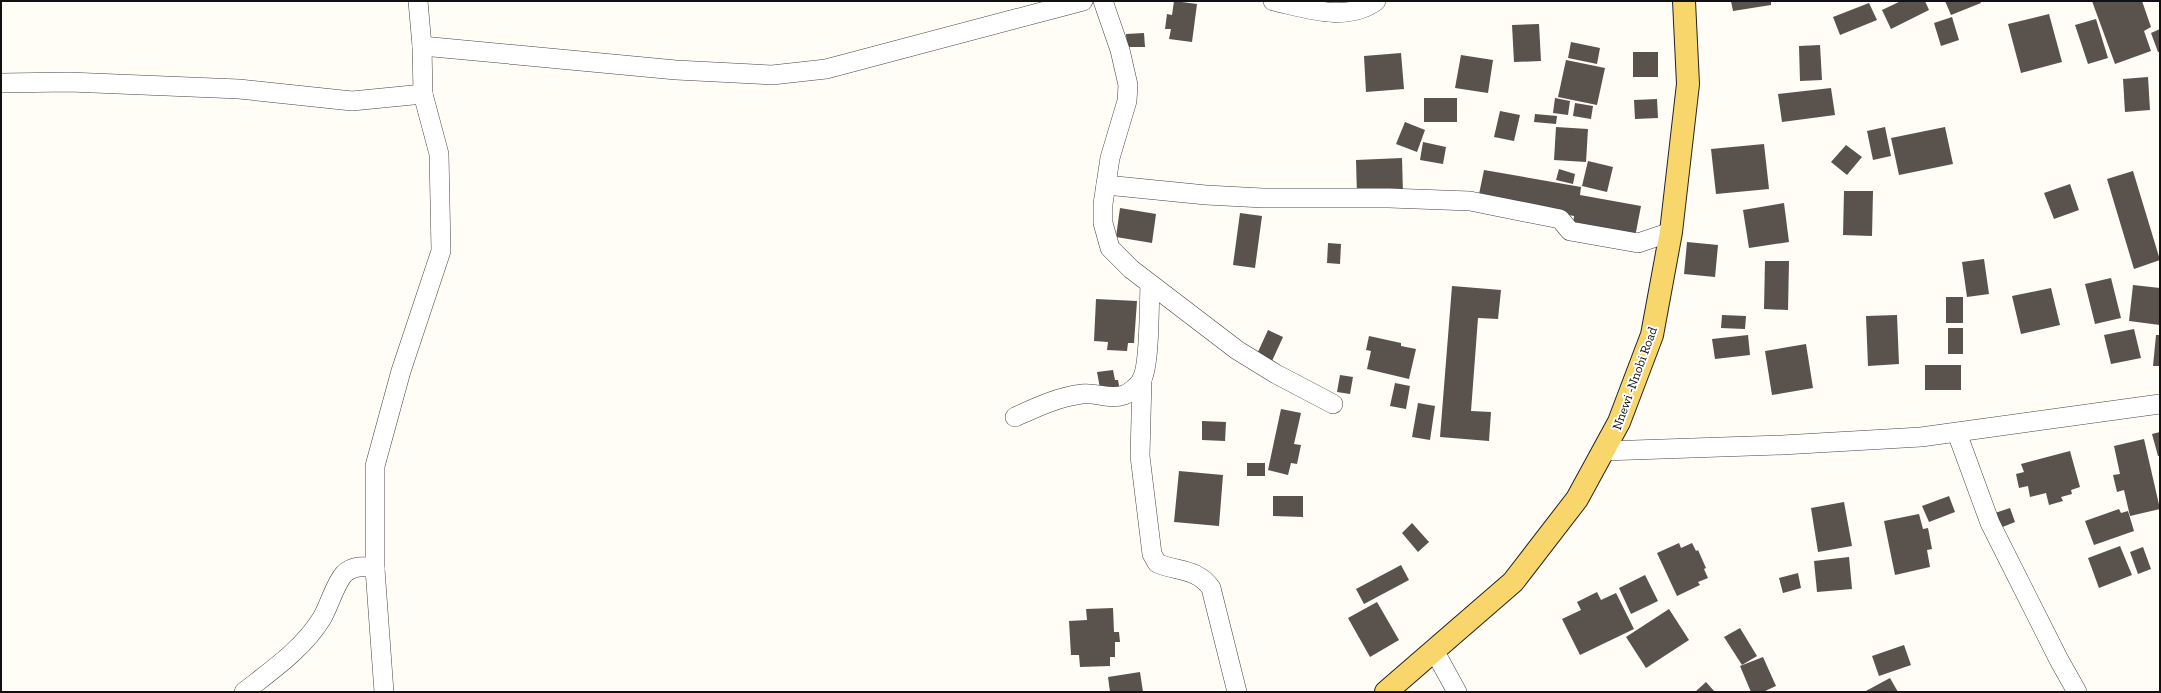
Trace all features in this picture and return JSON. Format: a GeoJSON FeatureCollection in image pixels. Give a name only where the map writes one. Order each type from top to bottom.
{"type":"FeatureCollection","features":[{"type":"Feature","properties":{"kind":"main road","name":"Nnewi -Nnobi Road"},"geometry":{"type":"LineString","coordinates":[[1386,692],[1513,582],[1577,499],[1620,422],[1652,335],[1671,232],[1688,84],[1684,1]]}},
{"type":"Feature","properties":{"kind":"street"},"geometry":{"type":"LineString","coordinates":[[384,692],[376,569],[375,466],[400,371],[442,251],[439,154],[423,94],[422,46],[418,1]]}},
{"type":"Feature","properties":{"kind":"street"},"geometry":{"type":"LineString","coordinates":[[422,46],[676,70],[772,75],[826,69],[1083,1]]}},
{"type":"Feature","properties":{"kind":"street"},"geometry":{"type":"LineString","coordinates":[[1103,1],[1120,50],[1128,85],[1127,100],[1110,158],[1106,184],[1103,223],[1110,248],[1131,269],[1237,350],[1276,374],[1333,404]]}},
{"type":"Feature","properties":{"kind":"street"},"geometry":{"type":"LineString","coordinates":[[1273,1],[1329,12],[1354,12],[1376,1]]}},
{"type":"Feature","properties":{"kind":"street"},"geometry":{"type":"LineString","coordinates":[[1,83],[69,82],[239,88],[352,101],[423,94]]}},
{"type":"Feature","properties":{"kind":"street"},"geometry":{"type":"LineString","coordinates":[[1106,184],[1206,195],[1256,198],[1389,198],[1470,201],[1560,219],[1570,231],[1638,243],[1671,232]]}},
{"type":"Feature","properties":{"kind":"street"},"geometry":{"type":"LineString","coordinates":[[1150,284],[1146,365],[1142,379],[1140,456],[1152,554],[1157,562],[1192,573],[1204,579],[1211,588],[1237,692]]}},
{"type":"Feature","properties":{"kind":"street"},"geometry":{"type":"LineString","coordinates":[[1015,417],[1046,402],[1083,394],[1105,396],[1124,395],[1142,379]]}},
{"type":"Feature","properties":{"kind":"street"},"geometry":{"type":"LineString","coordinates":[[1604,451],[1790,445],[1921,437],[2160,404]]}},
{"type":"Feature","properties":{"kind":"street"},"geometry":{"type":"LineString","coordinates":[[1957,432],[1990,524],[2059,660],[2077,692]]}},
{"type":"Feature","properties":{"kind":"street"},"geometry":{"type":"LineString","coordinates":[[244,692],[282,663],[306,640],[322,618],[344,574],[356,568],[367,565],[376,569]]}},
{"type":"Feature","properties":{"kind":"street"},"geometry":{"type":"LineString","coordinates":[[1434,650],[1457,692]]}},
{"type":"Feature","properties":{"kind":"building"},"geometry":{"type":"Polygon","coordinates":[[[1174,1],[1197,4],[1192,42],[1169,39],[1171,29],[1165,29],[1167,14],[1172,15],[1174,1]]]}},
{"type":"Feature","properties":{"kind":"building"},"geometry":{"type":"Polygon","coordinates":[[[1731,1],[1771,1],[1771,5],[1733,11],[1731,1]]]}},
{"type":"Feature","properties":{"kind":"building"},"geometry":{"type":"Polygon","coordinates":[[[1901,1],[1925,1],[1929,10],[1891,29],[1882,10],[1901,1]]]}},
{"type":"Feature","properties":{"kind":"building"},"geometry":{"type":"Polygon","coordinates":[[[1945,1],[1980,1],[1981,3],[1951,15],[1945,1]]]}},
{"type":"Feature","properties":{"kind":"building"},"geometry":{"type":"Polygon","coordinates":[[[2092,1],[2142,1],[2151,27],[2144,31],[2151,51],[2115,64],[2092,1]]]}},
{"type":"Feature","properties":{"kind":"building"},"geometry":{"type":"Polygon","coordinates":[[[1869,3],[1877,20],[1840,35],[1833,17],[1869,3]]]}},
{"type":"Feature","properties":{"kind":"building"},"geometry":{"type":"Polygon","coordinates":[[[2049,14],[2062,62],[2021,73],[2008,24],[2049,14]]]}},
{"type":"Feature","properties":{"kind":"building"},"geometry":{"type":"Polygon","coordinates":[[[1952,17],[1959,40],[1941,46],[1934,23],[1952,17]]]}},
{"type":"Feature","properties":{"kind":"building"},"geometry":{"type":"Polygon","coordinates":[[[2096,19],[2108,58],[2088,64],[2075,25],[2096,19]]]}},
{"type":"Feature","properties":{"kind":"building"},"geometry":{"type":"Polygon","coordinates":[[[1539,24],[1541,61],[1514,62],[1512,25],[1539,24]]]}},
{"type":"Feature","properties":{"kind":"building"},"geometry":{"type":"Polygon","coordinates":[[[2160,29],[2160,52],[2158,52],[2151,33],[2160,29]]]}},
{"type":"Feature","properties":{"kind":"building"},"geometry":{"type":"Polygon","coordinates":[[[1144,33],[1145,47],[1127,47],[1126,34],[1144,33]]]}},
{"type":"Feature","properties":{"kind":"building"},"geometry":{"type":"Polygon","coordinates":[[[1571,42],[1600,48],[1597,64],[1568,58],[1571,42]]]}},
{"type":"Feature","properties":{"kind":"building"},"geometry":{"type":"Polygon","coordinates":[[[1820,45],[1822,80],[1800,81],[1799,46],[1820,45]]]}},
{"type":"Feature","properties":{"kind":"building"},"geometry":{"type":"Polygon","coordinates":[[[1633,52],[1658,52],[1658,77],[1633,77],[1633,52]]]}},
{"type":"Feature","properties":{"kind":"building"},"geometry":{"type":"Polygon","coordinates":[[[1401,53],[1404,89],[1366,92],[1364,56],[1401,53]]]}},
{"type":"Feature","properties":{"kind":"building"},"geometry":{"type":"Polygon","coordinates":[[[1461,55],[1493,60],[1488,93],[1455,88],[1461,55]]]}},
{"type":"Feature","properties":{"kind":"building"},"geometry":{"type":"Polygon","coordinates":[[[1566,60],[1605,68],[1597,105],[1558,97],[1566,60]]]}},
{"type":"Feature","properties":{"kind":"building"},"geometry":{"type":"Polygon","coordinates":[[[2148,77],[2150,110],[2125,112],[2123,79],[2148,77]]]}},
{"type":"Feature","properties":{"kind":"building"},"geometry":{"type":"Polygon","coordinates":[[[1831,88],[1835,115],[1782,122],[1778,94],[1831,88]]]}},
{"type":"Feature","properties":{"kind":"building"},"geometry":{"type":"Polygon","coordinates":[[[1424,98],[1457,98],[1457,122],[1424,122],[1424,98]]]}},
{"type":"Feature","properties":{"kind":"building"},"geometry":{"type":"Polygon","coordinates":[[[1555,98],[1570,101],[1568,115],[1553,113],[1555,98]]]}},
{"type":"Feature","properties":{"kind":"building"},"geometry":{"type":"Polygon","coordinates":[[[1657,99],[1658,118],[1635,119],[1634,100],[1657,99]]]}},
{"type":"Feature","properties":{"kind":"building"},"geometry":{"type":"Polygon","coordinates":[[[1575,103],[1593,106],[1591,119],[1573,116],[1575,103]]]}},
{"type":"Feature","properties":{"kind":"building"},"geometry":{"type":"Polygon","coordinates":[[[1500,111],[1520,115],[1514,141],[1494,137],[1500,111]]]}},
{"type":"Feature","properties":{"kind":"building"},"geometry":{"type":"Polygon","coordinates":[[[1535,114],[1557,116],[1556,124],[1534,122],[1535,114]]]}},
{"type":"Feature","properties":{"kind":"building"},"geometry":{"type":"Polygon","coordinates":[[[1405,122],[1425,130],[1417,152],[1396,144],[1405,122]]]}},
{"type":"Feature","properties":{"kind":"building"},"geometry":{"type":"Polygon","coordinates":[[[1556,127],[1588,129],[1586,162],[1554,160],[1556,127]]]}},
{"type":"Feature","properties":{"kind":"building"},"geometry":{"type":"Polygon","coordinates":[[[1885,127],[1891,156],[1873,160],[1867,131],[1885,127]]]}},
{"type":"Feature","properties":{"kind":"building"},"geometry":{"type":"Polygon","coordinates":[[[1945,127],[1953,164],[1899,175],[1891,138],[1945,127]]]}},
{"type":"Feature","properties":{"kind":"building"},"geometry":{"type":"Polygon","coordinates":[[[1423,142],[1446,147],[1443,164],[1420,160],[1423,142]]]}},
{"type":"Feature","properties":{"kind":"building"},"geometry":{"type":"Polygon","coordinates":[[[1764,144],[1769,189],[1716,194],[1711,149],[1764,144]]]}},
{"type":"Feature","properties":{"kind":"building"},"geometry":{"type":"Polygon","coordinates":[[[1846,145],[1862,157],[1847,175],[1831,162],[1846,145]]]}},
{"type":"Feature","properties":{"kind":"building"},"geometry":{"type":"Polygon","coordinates":[[[1402,158],[1403,194],[1357,195],[1356,160],[1402,158]]]}},
{"type":"Feature","properties":{"kind":"building"},"geometry":{"type":"Polygon","coordinates":[[[1588,161],[1613,167],[1607,192],[1582,186],[1588,161]]]}},
{"type":"Feature","properties":{"kind":"building"},"geometry":{"type":"Polygon","coordinates":[[[1559,169],[1575,174],[1573,184],[1556,180],[1559,169]]]}},
{"type":"Feature","properties":{"kind":"building"},"geometry":{"type":"Polygon","coordinates":[[[1484,170],[1581,187],[1580,195],[1641,206],[1635,237],[1573,226],[1574,216],[1478,199],[1484,170]]]}},
{"type":"Feature","properties":{"kind":"building"},"geometry":{"type":"Polygon","coordinates":[[[2133,171],[2160,260],[2134,269],[2107,179],[2133,171]]]}},
{"type":"Feature","properties":{"kind":"building"},"geometry":{"type":"Polygon","coordinates":[[[2070,184],[2079,210],[2054,219],[2044,193],[2070,184]]]}},
{"type":"Feature","properties":{"kind":"building"},"geometry":{"type":"Polygon","coordinates":[[[1844,191],[1873,191],[1872,236],[1843,235],[1844,191]]]}},
{"type":"Feature","properties":{"kind":"building"},"geometry":{"type":"Polygon","coordinates":[[[1784,203],[1789,242],[1749,248],[1743,210],[1784,203]]]}},
{"type":"Feature","properties":{"kind":"building"},"geometry":{"type":"Polygon","coordinates":[[[1120,208],[1156,214],[1152,243],[1116,237],[1120,208]]]}},
{"type":"Feature","properties":{"kind":"building"},"geometry":{"type":"Polygon","coordinates":[[[1240,213],[1262,216],[1255,268],[1233,265],[1240,213]]]}},
{"type":"Feature","properties":{"kind":"building"},"geometry":{"type":"Polygon","coordinates":[[[1687,242],[1718,245],[1715,277],[1684,274],[1687,242]]]}},
{"type":"Feature","properties":{"kind":"building"},"geometry":{"type":"Polygon","coordinates":[[[1328,243],[1341,244],[1340,264],[1327,263],[1328,243]]]}},
{"type":"Feature","properties":{"kind":"building"},"geometry":{"type":"Polygon","coordinates":[[[1984,259],[1989,294],[1967,297],[1962,262],[1984,259]]]}},
{"type":"Feature","properties":{"kind":"building"},"geometry":{"type":"Polygon","coordinates":[[[1765,261],[1789,261],[1788,310],[1764,309],[1765,261]]]}},
{"type":"Feature","properties":{"kind":"building"},"geometry":{"type":"Polygon","coordinates":[[[2111,278],[2121,318],[2095,324],[2085,284],[2111,278]]]}},
{"type":"Feature","properties":{"kind":"building"},"geometry":{"type":"Polygon","coordinates":[[[2133,285],[2160,288],[2160,325],[2129,321],[2133,285]]]}},
{"type":"Feature","properties":{"kind":"building"},"geometry":{"type":"Polygon","coordinates":[[[1452,286],[1501,290],[1498,319],[1478,318],[1471,411],[1491,412],[1489,441],[1440,437],[1452,286]]]}},
{"type":"Feature","properties":{"kind":"building"},"geometry":{"type":"Polygon","coordinates":[[[2051,288],[2060,325],[2021,334],[2012,296],[2051,288]]]}},
{"type":"Feature","properties":{"kind":"building"},"geometry":{"type":"Polygon","coordinates":[[[1946,297],[1963,297],[1963,323],[1946,323],[1946,297]]]}},
{"type":"Feature","properties":{"kind":"building"},"geometry":{"type":"Polygon","coordinates":[[[1096,299],[1137,301],[1134,343],[1128,343],[1127,351],[1107,350],[1108,342],[1094,341],[1096,299]]]}},
{"type":"Feature","properties":{"kind":"building"},"geometry":{"type":"Polygon","coordinates":[[[1722,315],[1746,316],[1745,329],[1721,328],[1722,315]]]}},
{"type":"Feature","properties":{"kind":"building"},"geometry":{"type":"Polygon","coordinates":[[[1897,315],[1899,364],[1868,366],[1866,316],[1897,315]]]}},
{"type":"Feature","properties":{"kind":"building"},"geometry":{"type":"Polygon","coordinates":[[[1948,328],[1963,328],[1963,354],[1948,354],[1948,328]]]}},
{"type":"Feature","properties":{"kind":"building"},"geometry":{"type":"Polygon","coordinates":[[[2134,329],[2141,358],[2111,364],[2104,335],[2134,329]]]}},
{"type":"Feature","properties":{"kind":"building"},"geometry":{"type":"Polygon","coordinates":[[[1268,330],[1283,337],[1272,361],[1257,354],[1268,330]]]}},
{"type":"Feature","properties":{"kind":"building"},"geometry":{"type":"Polygon","coordinates":[[[1748,335],[1750,355],[1715,359],[1712,339],[1748,335]]]}},
{"type":"Feature","properties":{"kind":"building"},"geometry":{"type":"Polygon","coordinates":[[[2156,335],[2160,335],[2160,366],[2153,366],[2156,335]]]}},
{"type":"Feature","properties":{"kind":"building"},"geometry":{"type":"Polygon","coordinates":[[[1369,336],[1401,343],[1401,346],[1416,349],[1409,379],[1367,369],[1371,351],[1366,350],[1369,336]]]}},
{"type":"Feature","properties":{"kind":"building"},"geometry":{"type":"Polygon","coordinates":[[[1806,344],[1813,388],[1772,395],[1765,351],[1806,344]]]}},
{"type":"Feature","properties":{"kind":"building"},"geometry":{"type":"Polygon","coordinates":[[[1925,365],[1961,365],[1961,390],[1925,390],[1925,365]]]}},
{"type":"Feature","properties":{"kind":"building"},"geometry":{"type":"Polygon","coordinates":[[[1113,370],[1115,380],[1118,380],[1120,391],[1101,394],[1097,372],[1113,370]]]}},
{"type":"Feature","properties":{"kind":"building"},"geometry":{"type":"Polygon","coordinates":[[[1340,375],[1353,377],[1350,394],[1337,392],[1340,375]]]}},
{"type":"Feature","properties":{"kind":"building"},"geometry":{"type":"Polygon","coordinates":[[[1395,383],[1410,386],[1406,409],[1390,406],[1395,383]]]}},
{"type":"Feature","properties":{"kind":"building"},"geometry":{"type":"Polygon","coordinates":[[[1418,403],[1435,406],[1430,440],[1412,437],[1418,403]]]}},
{"type":"Feature","properties":{"kind":"building"},"geometry":{"type":"Polygon","coordinates":[[[1281,409],[1301,413],[1294,444],[1301,445],[1297,464],[1291,463],[1288,475],[1268,470],[1281,409]]]}},
{"type":"Feature","properties":{"kind":"building"},"geometry":{"type":"Polygon","coordinates":[[[1202,421],[1226,422],[1225,441],[1202,440],[1202,421]]]}},
{"type":"Feature","properties":{"kind":"building"},"geometry":{"type":"Polygon","coordinates":[[[2160,432],[2160,456],[2158,456],[2152,434],[2160,432]]]}},
{"type":"Feature","properties":{"kind":"building"},"geometry":{"type":"Polygon","coordinates":[[[2144,439],[2160,509],[2130,516],[2124,490],[2117,492],[2113,475],[2120,474],[2114,446],[2144,439]]]}},
{"type":"Feature","properties":{"kind":"building"},"geometry":{"type":"Polygon","coordinates":[[[2070,451],[2080,487],[2071,490],[2072,494],[2061,497],[2063,501],[2049,505],[2046,493],[2030,497],[2028,486],[2019,488],[2016,474],[2024,472],[2021,464],[2070,451]]]}},
{"type":"Feature","properties":{"kind":"building"},"geometry":{"type":"Polygon","coordinates":[[[1247,463],[1265,463],[1265,476],[1247,476],[1247,463]]]}},
{"type":"Feature","properties":{"kind":"building"},"geometry":{"type":"Polygon","coordinates":[[[1179,471],[1223,475],[1219,526],[1174,522],[1179,471]]]}},
{"type":"Feature","properties":{"kind":"building"},"geometry":{"type":"Polygon","coordinates":[[[1273,496],[1303,496],[1303,517],[1273,516],[1273,496]]]}},
{"type":"Feature","properties":{"kind":"building"},"geometry":{"type":"Polygon","coordinates":[[[1949,496],[1955,512],[1929,522],[1922,506],[1949,496]]]}},
{"type":"Feature","properties":{"kind":"building"},"geometry":{"type":"Polygon","coordinates":[[[1844,502],[1852,546],[1818,552],[1811,508],[1844,502]]]}},
{"type":"Feature","properties":{"kind":"building"},"geometry":{"type":"Polygon","coordinates":[[[2010,508],[2015,522],[2000,528],[1995,513],[2010,508]]]}},
{"type":"Feature","properties":{"kind":"building"},"geometry":{"type":"Polygon","coordinates":[[[2119,509],[2121,513],[2128,511],[2134,531],[2094,545],[2085,521],[2119,509]]]}},
{"type":"Feature","properties":{"kind":"building"},"geometry":{"type":"Polygon","coordinates":[[[1919,514],[1923,529],[1928,528],[1932,549],[1927,550],[1930,567],[1895,575],[1884,521],[1919,514]]]}},
{"type":"Feature","properties":{"kind":"building"},"geometry":{"type":"Polygon","coordinates":[[[1412,523],[1429,542],[1418,552],[1402,533],[1412,523]]]}},
{"type":"Feature","properties":{"kind":"building"},"geometry":{"type":"Polygon","coordinates":[[[1679,543],[1681,548],[1692,543],[1696,551],[1698,550],[1706,568],[1704,569],[1708,578],[1698,582],[1700,585],[1677,596],[1657,553],[1679,543]]]}},
{"type":"Feature","properties":{"kind":"building"},"geometry":{"type":"Polygon","coordinates":[[[2120,546],[2132,575],[2099,588],[2088,558],[2120,546]]]}},
{"type":"Feature","properties":{"kind":"building"},"geometry":{"type":"Polygon","coordinates":[[[2143,547],[2151,569],[2138,574],[2130,552],[2143,547]]]}},
{"type":"Feature","properties":{"kind":"building"},"geometry":{"type":"Polygon","coordinates":[[[1849,557],[1852,589],[1817,592],[1814,561],[1849,557]]]}},
{"type":"Feature","properties":{"kind":"building"},"geometry":{"type":"Polygon","coordinates":[[[1401,565],[1409,580],[1364,604],[1356,589],[1401,565]]]}},
{"type":"Feature","properties":{"kind":"building"},"geometry":{"type":"Polygon","coordinates":[[[1798,573],[1801,588],[1783,593],[1779,578],[1798,573]]]}},
{"type":"Feature","properties":{"kind":"building"},"geometry":{"type":"Polygon","coordinates":[[[1645,575],[1658,601],[1631,614],[1619,588],[1645,575]]]}},
{"type":"Feature","properties":{"kind":"building"},"geometry":{"type":"Polygon","coordinates":[[[1597,592],[1601,600],[1616,593],[1634,629],[1580,655],[1562,619],[1581,610],[1577,602],[1597,592]]]}},
{"type":"Feature","properties":{"kind":"building"},"geometry":{"type":"Polygon","coordinates":[[[1377,602],[1399,640],[1370,657],[1348,618],[1377,602]]]}},
{"type":"Feature","properties":{"kind":"building"},"geometry":{"type":"Polygon","coordinates":[[[1113,608],[1114,632],[1119,632],[1120,642],[1115,642],[1115,657],[1110,657],[1110,666],[1080,667],[1079,655],[1071,655],[1069,621],[1087,620],[1086,609],[1113,608]]]}},
{"type":"Feature","properties":{"kind":"building"},"geometry":{"type":"Polygon","coordinates":[[[1669,609],[1689,640],[1646,668],[1626,637],[1669,609]]]}},
{"type":"Feature","properties":{"kind":"building"},"geometry":{"type":"Polygon","coordinates":[[[1740,628],[1757,656],[1742,665],[1724,637],[1740,628]]]}},
{"type":"Feature","properties":{"kind":"building"},"geometry":{"type":"Polygon","coordinates":[[[1904,645],[1911,665],[1879,676],[1872,656],[1904,645]]]}},
{"type":"Feature","properties":{"kind":"building"},"geometry":{"type":"Polygon","coordinates":[[[1763,657],[1776,686],[1763,692],[1751,692],[1740,666],[1763,657]]]}},
{"type":"Feature","properties":{"kind":"building"},"geometry":{"type":"Polygon","coordinates":[[[1140,672],[1143,692],[1110,692],[1108,677],[1140,672]]]}},
{"type":"Feature","properties":{"kind":"building"},"geometry":{"type":"Polygon","coordinates":[[[1890,678],[1898,692],[1864,692],[1890,678]]]}},
{"type":"Feature","properties":{"kind":"building"},"geometry":{"type":"Polygon","coordinates":[[[1706,682],[1715,692],[1695,692],[1706,682]]]}}]}
